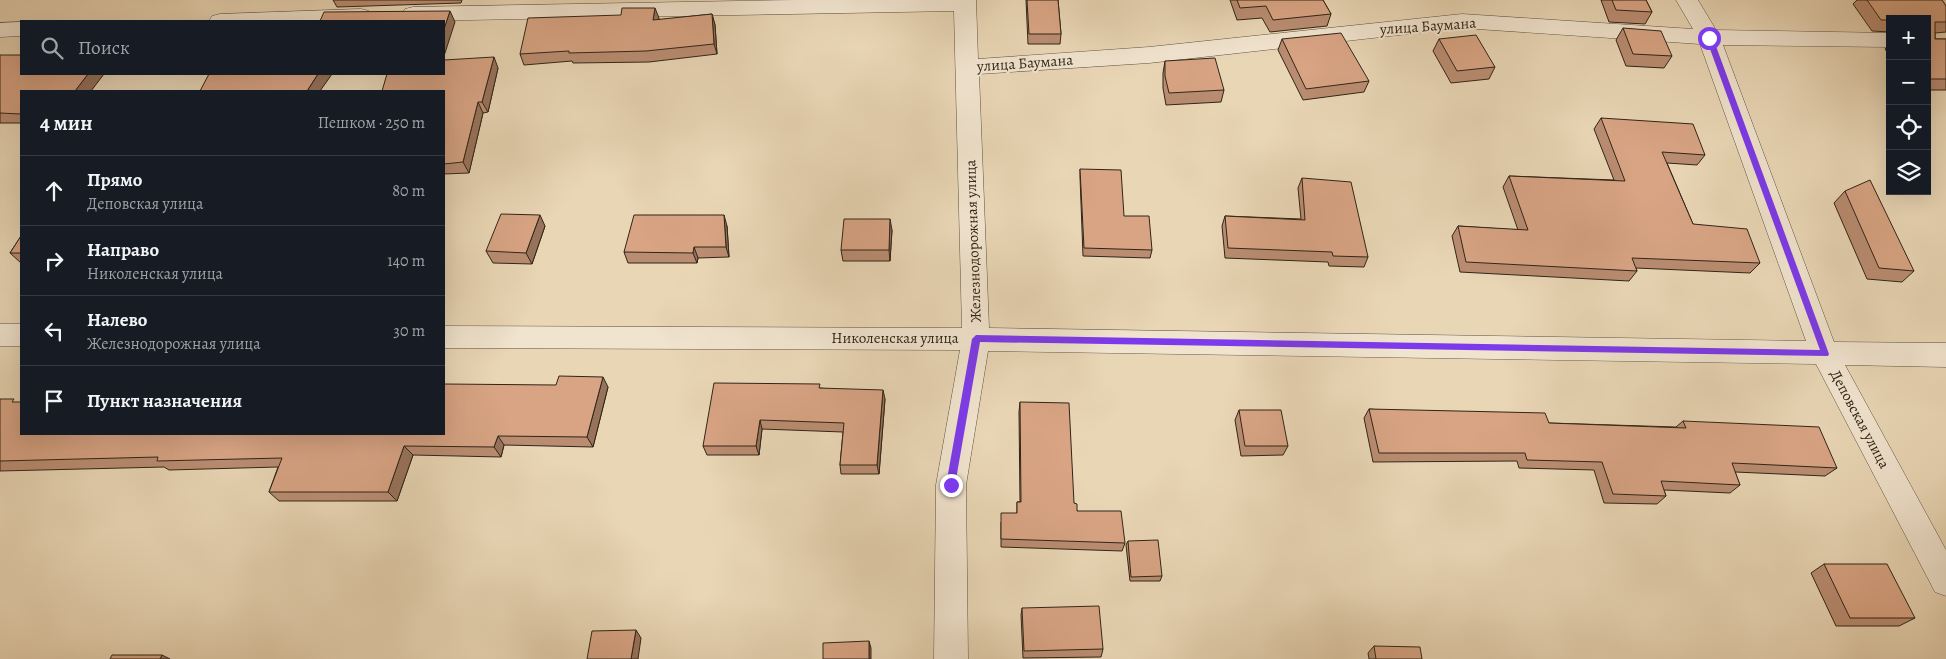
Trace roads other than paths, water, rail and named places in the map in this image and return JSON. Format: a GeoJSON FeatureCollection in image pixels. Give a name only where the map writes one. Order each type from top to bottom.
{"type":"FeatureCollection","features":[{"type":"Feature","properties":{"kind":"street","name":"Деповская улица"},"geometry":{"type":"LineString","coordinates":[[1687,0],[1709,38],[1825,354],[1946,581]]}},
{"type":"Feature","properties":{"kind":"street"},"geometry":{"type":"LineString","coordinates":[[248,20],[965,2]]}},
{"type":"Feature","properties":{"kind":"street","name":"Железнодорожная улица"},"geometry":{"type":"LineString","coordinates":[[951,659],[951,485],[976,339],[965,2]]}},
{"type":"Feature","properties":{"kind":"street","name":"улица Баумана"},"geometry":{"type":"LineString","coordinates":[[968,67],[1148,55],[1462,21],[1709,38],[1886,40]]}},
{"type":"Feature","properties":{"kind":"street"},"geometry":{"type":"LineString","coordinates":[[0,30],[20,29]]}},
{"type":"Feature","properties":{"kind":"street"},"geometry":{"type":"LineString","coordinates":[[0,335],[20,336]]}},
{"type":"Feature","properties":{"kind":"street","name":"Николенская улица"},"geometry":{"type":"LineString","coordinates":[[445,337],[976,339],[1946,355]]}}]}
